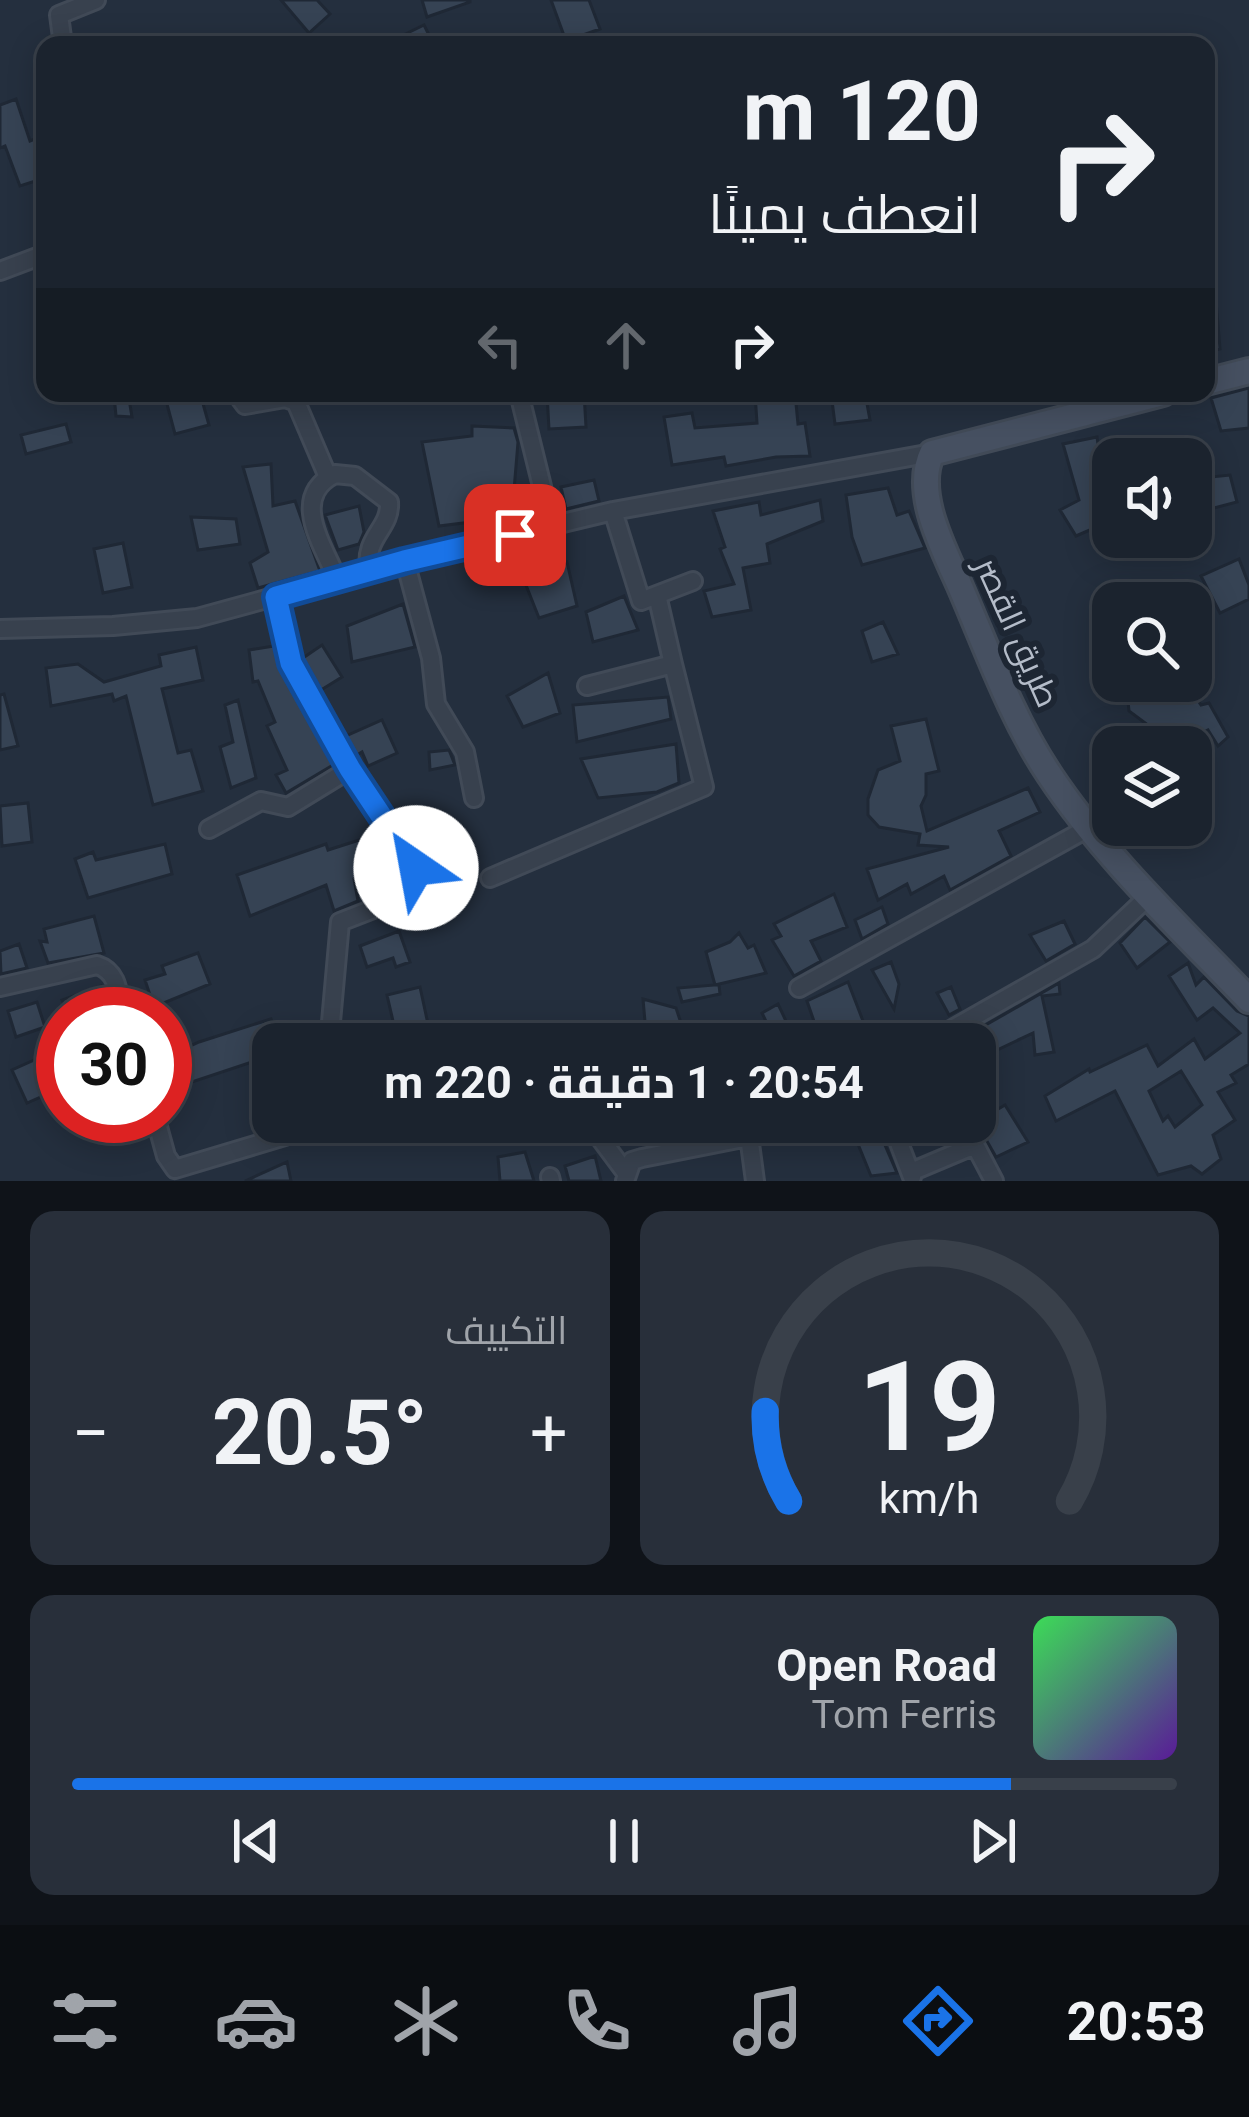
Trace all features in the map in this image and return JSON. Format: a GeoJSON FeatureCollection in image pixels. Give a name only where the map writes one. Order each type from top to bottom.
{"type":"FeatureCollection","features":[{"type":"Feature","properties":{"kind":"street"},"geometry":{"type":"LineString","coordinates":[[62,36],[59,16],[96,0]]}},
{"type":"Feature","properties":{"kind":"street"},"geometry":{"type":"LineString","coordinates":[[0,272],[36,258]]}},
{"type":"Feature","properties":{"kind":"street"},"geometry":{"type":"LineString","coordinates":[[1215,380],[1249,371]]}},
{"type":"Feature","properties":{"kind":"street"},"geometry":{"type":"LineString","coordinates":[[243,402],[274,402]]}},
{"type":"Feature","properties":{"kind":"street"},"geometry":{"type":"LineString","coordinates":[[294,402],[328,477]]}},
{"type":"Feature","properties":{"kind":"street"},"geometry":{"type":"LineString","coordinates":[[521,402],[552,527]]}},
{"type":"Feature","properties":{"kind":"street"},"geometry":{"type":"LineString","coordinates":[[0,628],[160,623],[613,511],[932,453],[1128,402]]}},
{"type":"Feature","properties":{"kind":"street","name":"طريق القصر"},"geometry":{"type":"LineString","coordinates":[[932,453],[926,473],[940,540],[1046,770],[1149,896],[1249,1000]]}},
{"type":"Feature","properties":{"kind":"street"},"geometry":{"type":"LineString","coordinates":[[337,579],[310,508],[316,488],[328,477],[356,476],[389,502],[389,515],[367,551],[369,570]]}},
{"type":"Feature","properties":{"kind":"street"},"geometry":{"type":"LineString","coordinates":[[613,511],[641,601],[693,581]]}},
{"type":"Feature","properties":{"kind":"street"},"geometry":{"type":"LineString","coordinates":[[404,561],[431,658],[436,704],[465,752],[473,799]]}},
{"type":"Feature","properties":{"kind":"street"},"geometry":{"type":"LineString","coordinates":[[490,878],[704,787],[657,595]]}},
{"type":"Feature","properties":{"kind":"street"},"geometry":{"type":"LineString","coordinates":[[276,597],[291,663],[350,769],[416,868],[399,899],[340,922],[331,1023]]}},
{"type":"Feature","properties":{"kind":"street"},"geometry":{"type":"LineString","coordinates":[[587,686],[673,664]]}},
{"type":"Feature","properties":{"kind":"street"},"geometry":{"type":"LineString","coordinates":[[209,829],[262,801],[288,807],[350,769]]}},
{"type":"Feature","properties":{"kind":"street"},"geometry":{"type":"LineString","coordinates":[[799,988],[1090,827]]}},
{"type":"Feature","properties":{"kind":"street"},"geometry":{"type":"LineString","coordinates":[[963,1023],[1093,950],[1149,896]]}},
{"type":"Feature","properties":{"kind":"street"},"geometry":{"type":"LineString","coordinates":[[0,987],[97,965],[108,969],[117,987]]}},
{"type":"Feature","properties":{"kind":"street"},"geometry":{"type":"LineString","coordinates":[[162,1143],[175,1169],[262,1143]]}},
{"type":"Feature","properties":{"kind":"street"},"geometry":{"type":"LineString","coordinates":[[603,1143],[626,1177]]}},
{"type":"Feature","properties":{"kind":"street"},"geometry":{"type":"LineString","coordinates":[[626,1177],[632,1161],[715,1143]]}},
{"type":"Feature","properties":{"kind":"street"},"geometry":{"type":"LineString","coordinates":[[750,1143],[755,1181]]}},
{"type":"Feature","properties":{"kind":"street"},"geometry":{"type":"LineString","coordinates":[[899,1143],[912,1176],[975,1144],[994,1181]]}},
{"type":"Feature","properties":{"kind":"building"},"geometry":{"type":"Polygon","coordinates":[[[281,0],[317,0],[330,14],[309,33],[281,0]]]}},
{"type":"Feature","properties":{"kind":"building"},"geometry":{"type":"Polygon","coordinates":[[[422,0],[470,0],[470,2],[427,17],[422,0]]]}},
{"type":"Feature","properties":{"kind":"building"},"geometry":{"type":"Polygon","coordinates":[[[551,0],[589,0],[600,29],[564,36],[551,0]]]}},
{"type":"Feature","properties":{"kind":"building"},"geometry":{"type":"Polygon","coordinates":[[[424,25],[430,36],[401,36],[424,25]]]}},
{"type":"Feature","properties":{"kind":"building"},"geometry":{"type":"Polygon","coordinates":[[[16,99],[30,141],[36,139],[36,181],[20,186],[5,146],[0,148],[0,105],[16,99]]]}},
{"type":"Feature","properties":{"kind":"building"},"geometry":{"type":"Polygon","coordinates":[[[1215,301],[1220,349],[1215,350],[1215,301]]]}},
{"type":"Feature","properties":{"kind":"building"},"geometry":{"type":"Polygon","coordinates":[[[1249,388],[1249,428],[1221,431],[1212,402],[1215,397],[1249,388]]]}},
{"type":"Feature","properties":{"kind":"building"},"geometry":{"type":"Polygon","coordinates":[[[115,402],[130,402],[132,417],[116,416],[115,402]]]}},
{"type":"Feature","properties":{"kind":"building"},"geometry":{"type":"Polygon","coordinates":[[[166,402],[203,402],[209,425],[175,434],[166,402]]]}},
{"type":"Feature","properties":{"kind":"building"},"geometry":{"type":"Polygon","coordinates":[[[548,402],[585,402],[586,427],[549,429],[548,402]]]}},
{"type":"Feature","properties":{"kind":"building"},"geometry":{"type":"Polygon","coordinates":[[[756,402],[796,402],[810,456],[726,466],[724,457],[672,465],[664,417],[692,413],[695,428],[757,423],[756,402]]]}},
{"type":"Feature","properties":{"kind":"building"},"geometry":{"type":"Polygon","coordinates":[[[832,402],[867,402],[870,420],[835,424],[832,402]]]}},
{"type":"Feature","properties":{"kind":"building"},"geometry":{"type":"Polygon","coordinates":[[[66,424],[71,442],[26,454],[21,435],[66,424]]]}},
{"type":"Feature","properties":{"kind":"building"},"geometry":{"type":"Polygon","coordinates":[[[472,426],[514,428],[518,442],[513,502],[468,505],[471,522],[439,526],[422,442],[472,436],[472,426]]]}},
{"type":"Feature","properties":{"kind":"building"},"geometry":{"type":"Polygon","coordinates":[[[1092,438],[1092,529],[1076,536],[1060,510],[1079,500],[1063,444],[1092,438]]]}},
{"type":"Feature","properties":{"kind":"building"},"geometry":{"type":"Polygon","coordinates":[[[271,464],[273,506],[295,501],[320,571],[258,588],[250,563],[268,552],[243,467],[271,464]]]}},
{"type":"Feature","properties":{"kind":"building"},"geometry":{"type":"Polygon","coordinates":[[[1230,475],[1237,502],[1212,509],[1212,477],[1230,475]]]}},
{"type":"Feature","properties":{"kind":"building"},"geometry":{"type":"Polygon","coordinates":[[[594,480],[599,501],[566,509],[561,487],[594,480]]]}},
{"type":"Feature","properties":{"kind":"building"},"geometry":{"type":"Polygon","coordinates":[[[888,488],[897,515],[909,511],[925,548],[862,565],[846,495],[888,488]]]}},
{"type":"Feature","properties":{"kind":"building"},"geometry":{"type":"Polygon","coordinates":[[[820,500],[823,521],[767,544],[770,563],[743,568],[751,610],[712,617],[704,591],[734,584],[720,549],[725,547],[713,511],[759,502],[761,515],[820,500]]]}},
{"type":"Feature","properties":{"kind":"building"},"geometry":{"type":"Polygon","coordinates":[[[359,506],[364,532],[359,544],[338,550],[325,515],[359,506]]]}},
{"type":"Feature","properties":{"kind":"building"},"geometry":{"type":"Polygon","coordinates":[[[191,517],[236,519],[240,544],[198,550],[191,517]]]}},
{"type":"Feature","properties":{"kind":"building"},"geometry":{"type":"Polygon","coordinates":[[[123,543],[132,587],[103,593],[94,549],[123,543]]]}},
{"type":"Feature","properties":{"kind":"building"},"geometry":{"type":"Polygon","coordinates":[[[1239,559],[1249,599],[1220,613],[1212,597],[1212,582],[1204,582],[1201,576],[1239,559]]]}},
{"type":"Feature","properties":{"kind":"building"},"geometry":{"type":"Polygon","coordinates":[[[567,562],[577,606],[539,618],[522,575],[567,562]]]}},
{"type":"Feature","properties":{"kind":"building"},"geometry":{"type":"Polygon","coordinates":[[[624,596],[638,630],[593,642],[586,612],[624,596]]]}},
{"type":"Feature","properties":{"kind":"building"},"geometry":{"type":"Polygon","coordinates":[[[403,604],[415,647],[352,662],[347,626],[403,604]]]}},
{"type":"Feature","properties":{"kind":"building"},"geometry":{"type":"Polygon","coordinates":[[[883,622],[898,654],[872,662],[862,631],[883,622]]]}},
{"type":"Feature","properties":{"kind":"building"},"geometry":{"type":"Polygon","coordinates":[[[322,645],[342,677],[321,690],[303,658],[322,645]]]}},
{"type":"Feature","properties":{"kind":"building"},"geometry":{"type":"Polygon","coordinates":[[[274,646],[280,669],[333,765],[286,793],[276,775],[287,770],[267,726],[275,722],[258,681],[253,682],[249,650],[274,646]]]}},
{"type":"Feature","properties":{"kind":"building"},"geometry":{"type":"Polygon","coordinates":[[[196,647],[203,680],[162,689],[178,753],[191,750],[203,791],[153,805],[126,696],[114,701],[112,694],[51,706],[46,668],[78,664],[104,682],[161,666],[159,655],[196,647]]]}},
{"type":"Feature","properties":{"kind":"building"},"geometry":{"type":"Polygon","coordinates":[[[548,673],[560,713],[523,727],[507,696],[548,673]]]}},
{"type":"Feature","properties":{"kind":"building"},"geometry":{"type":"Polygon","coordinates":[[[4,694],[18,746],[0,750],[0,695],[4,694]]]}},
{"type":"Feature","properties":{"kind":"building"},"geometry":{"type":"Polygon","coordinates":[[[668,697],[671,719],[577,742],[573,705],[668,697]]]}},
{"type":"Feature","properties":{"kind":"building"},"geometry":{"type":"Polygon","coordinates":[[[238,700],[256,778],[231,788],[220,747],[233,742],[225,705],[238,700]]]}},
{"type":"Feature","properties":{"kind":"building"},"geometry":{"type":"Polygon","coordinates":[[[1128,702],[1209,703],[1228,737],[1218,746],[1212,726],[1149,726],[1129,711],[1128,702]]]}},
{"type":"Feature","properties":{"kind":"building"},"geometry":{"type":"Polygon","coordinates":[[[926,719],[939,771],[926,774],[921,806],[927,831],[1028,788],[1040,812],[999,831],[1011,856],[950,890],[944,876],[911,894],[907,884],[878,900],[867,869],[949,847],[918,845],[920,834],[879,827],[868,815],[878,770],[900,761],[891,726],[926,719]]]}},
{"type":"Feature","properties":{"kind":"building"},"geometry":{"type":"Polygon","coordinates":[[[382,720],[397,753],[368,766],[346,736],[382,720]]]}},
{"type":"Feature","properties":{"kind":"building"},"geometry":{"type":"Polygon","coordinates":[[[676,744],[679,783],[657,792],[598,798],[581,759],[676,744]]]}},
{"type":"Feature","properties":{"kind":"building"},"geometry":{"type":"Polygon","coordinates":[[[449,750],[455,765],[430,770],[429,752],[449,750]]]}},
{"type":"Feature","properties":{"kind":"building"},"geometry":{"type":"Polygon","coordinates":[[[28,803],[32,842],[2,846],[0,806],[28,803]]]}},
{"type":"Feature","properties":{"kind":"building"},"geometry":{"type":"Polygon","coordinates":[[[378,834],[393,864],[354,879],[358,901],[334,911],[326,885],[250,916],[237,875],[326,844],[328,850],[378,834]]]}},
{"type":"Feature","properties":{"kind":"building"},"geometry":{"type":"Polygon","coordinates":[[[165,844],[172,874],[88,898],[75,859],[93,852],[96,860],[165,844]]]}},
{"type":"Feature","properties":{"kind":"building"},"geometry":{"type":"Polygon","coordinates":[[[834,894],[847,927],[811,941],[821,961],[794,976],[772,940],[781,936],[774,924],[834,894]]]}},
{"type":"Feature","properties":{"kind":"building"},"geometry":{"type":"Polygon","coordinates":[[[882,907],[888,924],[862,939],[855,920],[882,907]]]}},
{"type":"Feature","properties":{"kind":"building"},"geometry":{"type":"Polygon","coordinates":[[[94,916],[104,953],[48,963],[40,941],[47,942],[44,929],[94,916]]]}},
{"type":"Feature","properties":{"kind":"building"},"geometry":{"type":"Polygon","coordinates":[[[1145,917],[1170,942],[1137,968],[1120,943],[1145,917]]]}},
{"type":"Feature","properties":{"kind":"building"},"geometry":{"type":"Polygon","coordinates":[[[1064,921],[1075,944],[1046,961],[1030,935],[1064,921]]]}},
{"type":"Feature","properties":{"kind":"building"},"geometry":{"type":"Polygon","coordinates":[[[399,931],[410,962],[396,967],[393,958],[367,967],[360,946],[399,931]]]}},
{"type":"Feature","properties":{"kind":"building"},"geometry":{"type":"Polygon","coordinates":[[[739,933],[748,948],[754,945],[766,973],[715,985],[706,952],[739,933]]]}},
{"type":"Feature","properties":{"kind":"building"},"geometry":{"type":"Polygon","coordinates":[[[19,944],[27,968],[1,974],[0,951],[19,944]]]}},
{"type":"Feature","properties":{"kind":"building"},"geometry":{"type":"Polygon","coordinates":[[[198,953],[210,984],[192,991],[192,987],[147,987],[145,980],[165,974],[162,966],[198,953]]]}},
{"type":"Feature","properties":{"kind":"building"},"geometry":{"type":"Polygon","coordinates":[[[891,962],[899,984],[894,1009],[872,970],[891,962]]]}},
{"type":"Feature","properties":{"kind":"building"},"geometry":{"type":"Polygon","coordinates":[[[1188,963],[1196,985],[1204,977],[1237,1011],[1249,1016],[1249,1064],[1231,1075],[1236,1083],[1218,1092],[1235,1120],[1213,1135],[1221,1159],[1202,1174],[1191,1166],[1158,1175],[1115,1091],[1056,1121],[1045,1096],[1089,1069],[1147,1045],[1158,1066],[1194,1039],[1205,1059],[1240,1033],[1213,1008],[1197,1020],[1169,976],[1188,963]],[[1181,1071],[1149,1091],[1163,1121],[1168,1116],[1175,1127],[1202,1105],[1181,1071]]]}},
{"type":"Feature","properties":{"kind":"building"},"geometry":{"type":"Polygon","coordinates":[[[848,982],[863,1021],[815,1023],[807,1001],[848,982]]]}},
{"type":"Feature","properties":{"kind":"building"},"geometry":{"type":"Polygon","coordinates":[[[1059,983],[1060,994],[1042,996],[1054,1052],[1035,1055],[1033,1033],[997,1050],[996,1023],[989,1023],[1059,983]]]}},
{"type":"Feature","properties":{"kind":"building"},"geometry":{"type":"Polygon","coordinates":[[[719,985],[720,994],[682,1002],[678,988],[719,985]]]}},
{"type":"Feature","properties":{"kind":"building"},"geometry":{"type":"Polygon","coordinates":[[[420,987],[428,1023],[390,1023],[387,995],[420,987]]]}},
{"type":"Feature","properties":{"kind":"building"},"geometry":{"type":"Polygon","coordinates":[[[951,987],[960,1009],[949,1015],[937,993],[951,987]]]}},
{"type":"Feature","properties":{"kind":"building"},"geometry":{"type":"Polygon","coordinates":[[[643,999],[676,1008],[681,1023],[645,1023],[643,999]]]}},
{"type":"Feature","properties":{"kind":"building"},"geometry":{"type":"Polygon","coordinates":[[[36,1002],[36,1030],[16,1037],[8,1011],[36,1002]]]}},
{"type":"Feature","properties":{"kind":"building"},"geometry":{"type":"Polygon","coordinates":[[[778,1004],[786,1021],[767,1023],[762,1013],[778,1004]]]}},
{"type":"Feature","properties":{"kind":"building"},"geometry":{"type":"Polygon","coordinates":[[[252,1025],[252,1062],[192,1082],[192,1045],[252,1025]]]}},
{"type":"Feature","properties":{"kind":"building"},"geometry":{"type":"Polygon","coordinates":[[[36,1059],[36,1099],[27,1103],[12,1070],[36,1059]]]}},
{"type":"Feature","properties":{"kind":"building"},"geometry":{"type":"Polygon","coordinates":[[[1005,1105],[1028,1142],[996,1157],[988,1143],[996,1143],[996,1110],[1005,1105]]]}},
{"type":"Feature","properties":{"kind":"building"},"geometry":{"type":"Polygon","coordinates":[[[858,1143],[884,1143],[897,1173],[871,1176],[858,1143]]]}},
{"type":"Feature","properties":{"kind":"building"},"geometry":{"type":"Polygon","coordinates":[[[525,1152],[534,1181],[500,1181],[498,1157],[525,1152]]]}},
{"type":"Feature","properties":{"kind":"building"},"geometry":{"type":"Polygon","coordinates":[[[595,1156],[601,1181],[569,1181],[565,1166],[595,1156]]]}},
{"type":"Feature","properties":{"kind":"building"},"geometry":{"type":"Polygon","coordinates":[[[287,1162],[291,1181],[245,1181],[287,1162]]]}},
{"type":"Feature","properties":{"kind":"route"},"geometry":{"type":"LineString","coordinates":[[416,868],[350,769],[291,663],[276,597],[515,535]]}}]}
